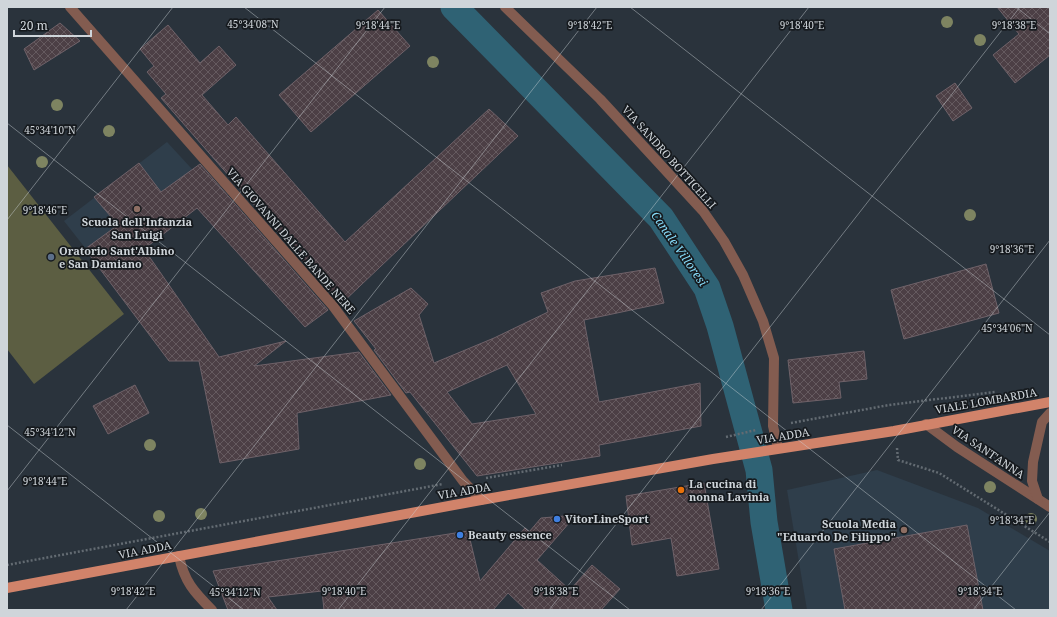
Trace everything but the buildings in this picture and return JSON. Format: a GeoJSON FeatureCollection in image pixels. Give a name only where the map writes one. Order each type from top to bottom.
{"type":"FeatureCollection","features":[{"type":"Feature","properties":{"kind":"main road","name":"VIALE LOMBARDIA"},"geometry":{"type":"LineString","coordinates":[[926,424],[1050,402]]}},
{"type":"Feature","properties":{"kind":"main road","name":"VIA ADDA"},"geometry":{"type":"LineString","coordinates":[[7,588],[481,500],[778,448],[894,431],[926,424]]}},
{"type":"Feature","properties":{"kind":"street","name":"VIA GIOVANNI DALLE BANDE NERE"},"geometry":{"type":"LineString","coordinates":[[70,7],[333,306],[463,482],[481,500]]}},
{"type":"Feature","properties":{"kind":"street","name":"VIA SANDRO BOTTICELLI"},"geometry":{"type":"LineString","coordinates":[[505,7],[600,99],[703,211],[724,241],[743,275],[763,321],[774,358],[773,426],[778,448]]}},
{"type":"Feature","properties":{"kind":"street","name":"VIA SANT'ANNA"},"geometry":{"type":"LineString","coordinates":[[1038,499],[1032,481],[1034,462],[1042,422],[1050,413]]}},
{"type":"Feature","properties":{"kind":"street","name":"VIA SANT'ANNA"},"geometry":{"type":"LineString","coordinates":[[926,424],[957,447],[1050,507]]}},
{"type":"Feature","properties":{"kind":"street"},"geometry":{"type":"LineString","coordinates":[[179,556],[187,581],[212,610]]}},
{"type":"Feature","properties":{"kind":"path"},"geometry":{"type":"LineString","coordinates":[[723,437],[773,426],[889,406],[996,391]]}},
{"type":"Feature","properties":{"kind":"path"},"geometry":{"type":"LineString","coordinates":[[898,460],[939,473],[1050,542]]}},
{"type":"Feature","properties":{"kind":"path"},"geometry":{"type":"LineString","coordinates":[[7,565],[440,484]]}},
{"type":"Feature","properties":{"kind":"shaded area","name":"Scuola dell'Infanzia San Luigi"},"geometry":{"type":"Polygon","coordinates":[[[167,142],[215,194],[108,277],[64,221],[167,142]]]}},
{"type":"Feature","properties":{"kind":"shaded area","name":"Scuola Media \"Eduardo De Filippo\""},"geometry":{"type":"Polygon","coordinates":[[[877,470],[978,508],[1050,551],[1050,610],[807,610],[787,490],[877,470]]]}},
{"type":"Feature","properties":{"kind":"green space"},"geometry":{"type":"Polygon","coordinates":[[[7,165],[124,314],[34,384],[7,349],[7,165]]]}},
{"type":"Feature","properties":{"kind":"waterway","name":"Canale Villoresi"},"geometry":{"type":"LineString","coordinates":[[454,7],[661,218],[707,288],[720,326],[759,470],[764,522],[779,610]]}},
{"type":"Feature","properties":{"kind":"place","name":"Scuola dell'Infanzia San Luigi"},"geometry":{"type":"Point","coordinates":[137,209]}},
{"type":"Feature","properties":{"kind":"place","name":"Oratorio Sant'Albino e San Damiano"},"geometry":{"type":"Point","coordinates":[51,257]}},
{"type":"Feature","properties":{"kind":"place","name":"La cucina di nonna Lavinia"},"geometry":{"type":"Point","coordinates":[681,490]}},
{"type":"Feature","properties":{"kind":"place","name":"VitorLineSport"},"geometry":{"type":"Point","coordinates":[557,519]}},
{"type":"Feature","properties":{"kind":"place","name":"Scuola Media \"Eduardo De Filippo\""},"geometry":{"type":"Point","coordinates":[904,530]}},
{"type":"Feature","properties":{"kind":"place","name":"Beauty essence"},"geometry":{"type":"Point","coordinates":[460,535]}}]}
